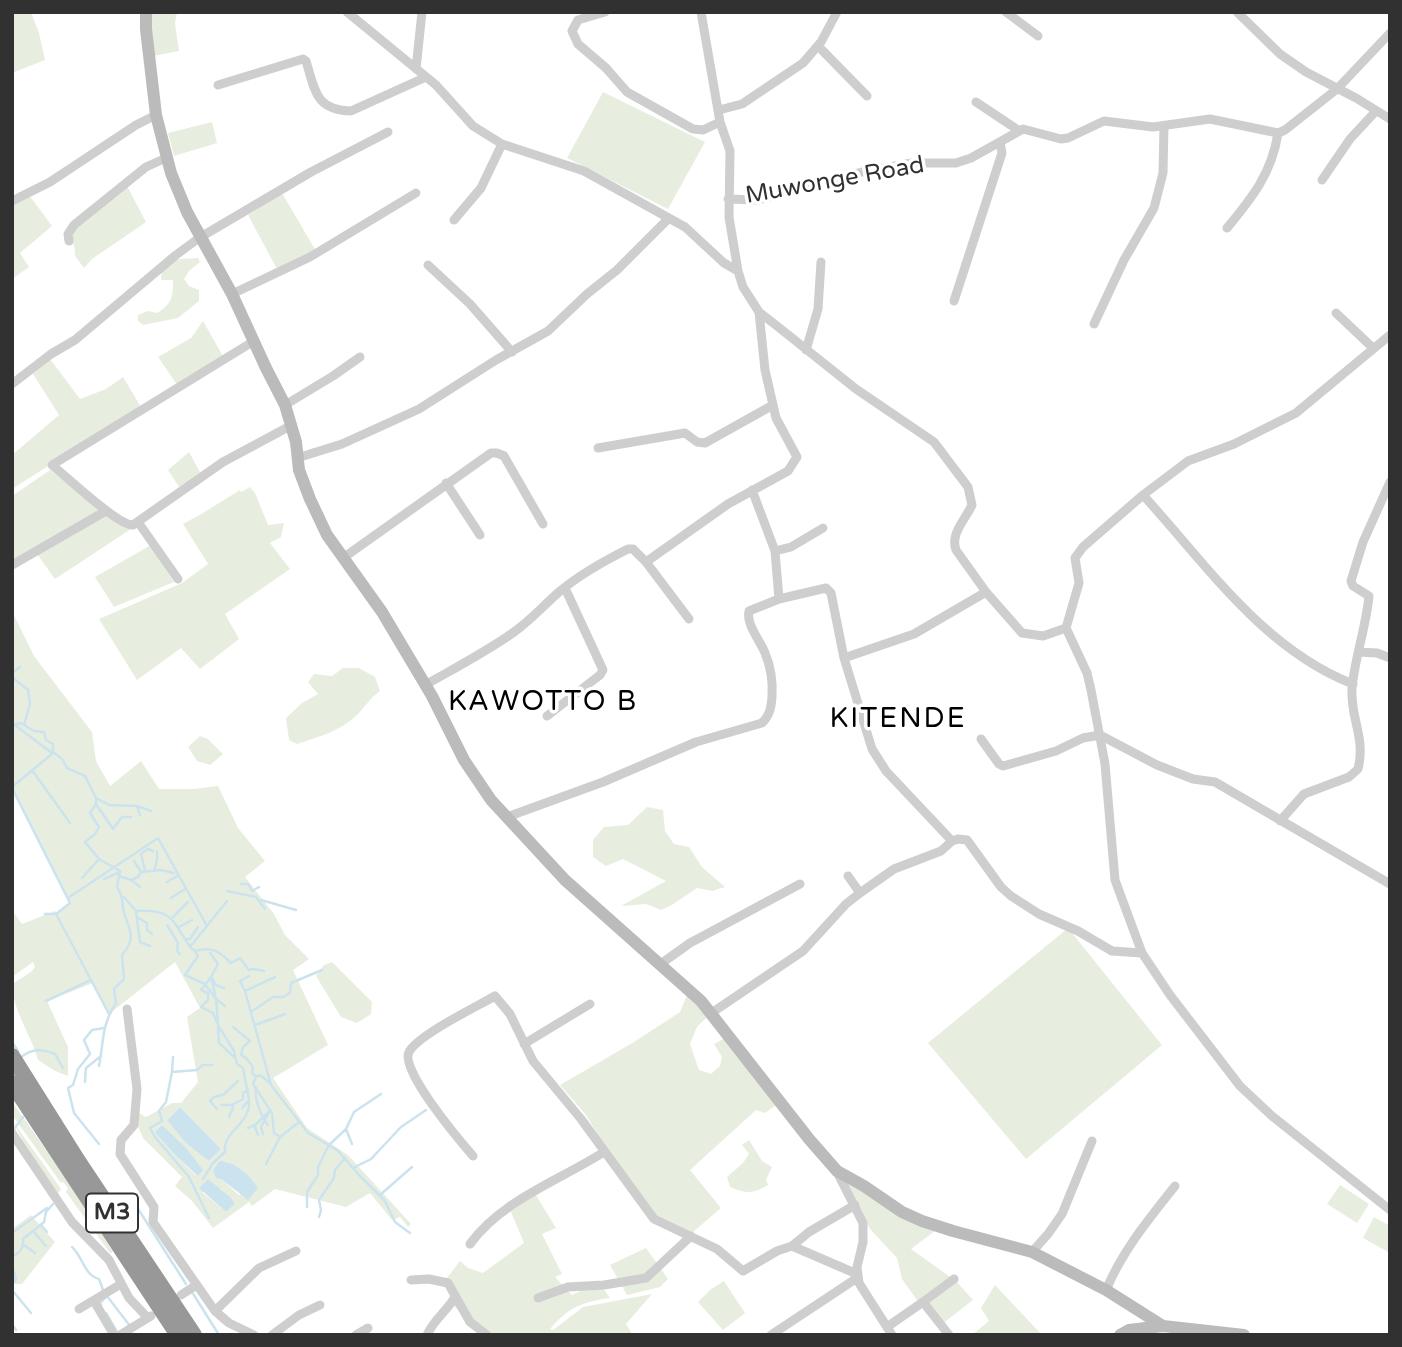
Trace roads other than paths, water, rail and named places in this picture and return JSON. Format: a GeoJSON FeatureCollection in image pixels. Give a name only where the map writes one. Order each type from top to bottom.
{"type":"FeatureCollection","features":[{"type":"Feature","properties":{"kind":"highway","name":"M3"},"geometry":{"type":"LineString","coordinates":[[12,1056],[194,1335]]}},
{"type":"Feature","properties":{"kind":"highway","name":"M3"},"geometry":{"type":"LineString","coordinates":[[12,1083],[178,1335]]}},
{"type":"Feature","properties":{"kind":"street"},"geometry":{"type":"LineString","coordinates":[[146,12],[156,115],[178,194],[232,294],[285,405],[310,499],[327,535],[382,612],[475,779],[565,880],[662,963],[701,1001],[808,1139],[837,1171],[863,1223],[857,1276],[860,1288],[890,1331],[954,1279]]}},
{"type":"Feature","properties":{"kind":"street"},"geometry":{"type":"LineString","coordinates":[[347,12],[426,77],[473,126],[502,144],[577,168],[669,218],[685,227],[724,263],[738,271]]}},
{"type":"Feature","properties":{"kind":"street"},"geometry":{"type":"LineString","coordinates":[[416,69],[422,12]]}},
{"type":"Feature","properties":{"kind":"street"},"geometry":{"type":"LineString","coordinates":[[604,12],[579,20],[572,31],[573,35],[578,44],[606,68],[626,92],[693,129],[703,130],[720,122]]}},
{"type":"Feature","properties":{"kind":"street"},"geometry":{"type":"LineString","coordinates":[[701,12],[720,122],[730,151],[728,199],[738,271],[743,287],[760,312],[806,350],[865,396],[934,442],[968,487],[972,505],[957,530],[954,546],[986,592],[1022,633],[1043,636],[1066,628]]}},
{"type":"Feature","properties":{"kind":"street"},"geometry":{"type":"LineString","coordinates":[[719,110],[742,104],[803,63],[818,46],[837,12]]}},
{"type":"Feature","properties":{"kind":"street"},"geometry":{"type":"LineString","coordinates":[[1006,12],[1038,36]]}},
{"type":"Feature","properties":{"kind":"street"},"geometry":{"type":"LineString","coordinates":[[1237,12],[1279,54],[1390,119]]}},
{"type":"Feature","properties":{"kind":"street"},"geometry":{"type":"LineString","coordinates":[[976,102],[1018,130],[1028,129],[1060,139],[1104,121],[1153,127],[1210,119],[1278,133],[1337,89],[1390,33]]}},
{"type":"Feature","properties":{"kind":"street"},"geometry":{"type":"LineString","coordinates":[[818,46],[867,96]]}},
{"type":"Feature","properties":{"kind":"street"},"geometry":{"type":"LineString","coordinates":[[218,85],[303,59],[317,96],[323,103],[339,110],[351,111],[426,77]]}},
{"type":"Feature","properties":{"kind":"street"},"geometry":{"type":"LineString","coordinates":[[1322,180],[1350,139],[1376,111]]}},
{"type":"Feature","properties":{"kind":"street"},"geometry":{"type":"LineString","coordinates":[[12,201],[50,182],[136,125],[156,115]]}},
{"type":"Feature","properties":{"kind":"street"},"geometry":{"type":"LineString","coordinates":[[1094,324],[1124,260],[1154,208],[1163,173],[1164,126]]}},
{"type":"Feature","properties":{"kind":"street","name":"Muwonge Road"},"geometry":{"type":"LineString","coordinates":[[728,199],[758,200],[862,172],[912,163],[956,163],[971,158],[1018,130]]}},
{"type":"Feature","properties":{"kind":"street"},"geometry":{"type":"LineString","coordinates":[[12,384],[51,354],[75,340],[166,263],[200,238],[311,172],[388,132]]}},
{"type":"Feature","properties":{"kind":"street"},"geometry":{"type":"LineString","coordinates":[[1227,229],[1259,190],[1278,133]]}},
{"type":"Feature","properties":{"kind":"street"},"geometry":{"type":"LineString","coordinates":[[954,300],[1002,153],[1000,142]]}},
{"type":"Feature","properties":{"kind":"street"},"geometry":{"type":"LineString","coordinates":[[454,220],[481,188],[502,144]]}},
{"type":"Feature","properties":{"kind":"street"},"geometry":{"type":"LineString","coordinates":[[69,241],[68,234],[74,225],[146,167],[166,158]]}},
{"type":"Feature","properties":{"kind":"street"},"geometry":{"type":"LineString","coordinates":[[232,294],[310,257],[416,192]]}},
{"type":"Feature","properties":{"kind":"street"},"geometry":{"type":"LineString","coordinates":[[297,458],[342,444],[419,409],[548,331],[587,293],[617,270],[669,218]]}},
{"type":"Feature","properties":{"kind":"street"},"geometry":{"type":"LineString","coordinates":[[806,350],[818,309],[821,262]]}},
{"type":"Feature","properties":{"kind":"street"},"geometry":{"type":"LineString","coordinates":[[429,265],[470,304],[512,352]]}},
{"type":"Feature","properties":{"kind":"street"},"geometry":{"type":"LineString","coordinates":[[646,562],[728,504],[788,471],[797,460],[776,418],[765,370],[760,312]]}},
{"type":"Feature","properties":{"kind":"street"},"geometry":{"type":"LineString","coordinates":[[1336,313],[1373,348]]}},
{"type":"Feature","properties":{"kind":"street"},"geometry":{"type":"LineString","coordinates":[[1390,335],[1296,414],[1234,444],[1188,460],[1077,553],[1075,564],[1079,583],[1066,628],[1087,673],[1105,764],[1115,880],[1142,953],[1170,995],[1240,1086],[1272,1116],[1390,1210]]}},
{"type":"Feature","properties":{"kind":"street"},"geometry":{"type":"LineString","coordinates":[[254,341],[52,465],[125,525],[138,522],[223,462],[292,425]]}},
{"type":"Feature","properties":{"kind":"street"},"geometry":{"type":"LineString","coordinates":[[285,405],[360,356]]}},
{"type":"Feature","properties":{"kind":"street"},"geometry":{"type":"LineString","coordinates":[[598,449],[685,433],[697,442],[705,443],[773,405]]}},
{"type":"Feature","properties":{"kind":"street"},"geometry":{"type":"LineString","coordinates":[[343,558],[491,453],[501,454],[543,524]]}},
{"type":"Feature","properties":{"kind":"street"},"geometry":{"type":"LineString","coordinates":[[1280,821],[1308,791],[1349,777],[1358,769],[1361,739],[1352,705],[1353,684],[1369,596],[1353,586],[1351,581],[1363,541],[1390,482]]}},
{"type":"Feature","properties":{"kind":"street"},"geometry":{"type":"LineString","coordinates":[[446,483],[480,535]]}},
{"type":"Feature","properties":{"kind":"street"},"geometry":{"type":"LineString","coordinates":[[752,490],[775,551],[779,599]]}},
{"type":"Feature","properties":{"kind":"street"},"geometry":{"type":"LineString","coordinates":[[1143,495],[1253,617],[1301,657],[1329,675],[1353,684]]}},
{"type":"Feature","properties":{"kind":"street"},"geometry":{"type":"LineString","coordinates":[[12,565],[106,511]]}},
{"type":"Feature","properties":{"kind":"street"},"geometry":{"type":"LineString","coordinates":[[138,522],[177,579]]}},
{"type":"Feature","properties":{"kind":"street"},"geometry":{"type":"LineString","coordinates":[[775,551],[790,547],[823,528]]}},
{"type":"Feature","properties":{"kind":"street"},"geometry":{"type":"LineString","coordinates":[[425,685],[483,653],[512,633],[565,588],[602,562],[628,549],[637,551],[689,619]]}},
{"type":"Feature","properties":{"kind":"street"},"geometry":{"type":"LineString","coordinates":[[547,716],[603,670],[565,588]]}},
{"type":"Feature","properties":{"kind":"street"},"geometry":{"type":"LineString","coordinates":[[508,817],[569,796],[696,742],[762,723],[771,707],[772,673],[748,615],[753,608],[826,588],[831,593],[844,658],[866,730],[878,759],[952,842]]}},
{"type":"Feature","properties":{"kind":"street"},"geometry":{"type":"LineString","coordinates":[[844,658],[914,634],[986,592]]}},
{"type":"Feature","properties":{"kind":"street"},"geometry":{"type":"LineString","coordinates":[[1359,652],[1377,653],[1390,658]]}},
{"type":"Feature","properties":{"kind":"street"},"geometry":{"type":"LineString","coordinates":[[981,739],[1003,766],[1056,751],[1089,736],[1100,735],[1157,765],[1194,779],[1215,782],[1390,884]]}},
{"type":"Feature","properties":{"kind":"street"},"geometry":{"type":"LineString","coordinates":[[710,1014],[803,951],[846,904],[894,869],[941,851],[958,839],[967,840],[1001,887],[1039,914],[1078,931],[1112,951],[1142,953]]}},
{"type":"Feature","properties":{"kind":"street"},"geometry":{"type":"LineString","coordinates":[[848,876],[860,894]]}},
{"type":"Feature","properties":{"kind":"street"},"geometry":{"type":"LineString","coordinates":[[662,963],[690,943],[800,884]]}},
{"type":"Feature","properties":{"kind":"street"},"geometry":{"type":"LineString","coordinates":[[472,1156],[445,1122],[415,1076],[407,1058],[410,1050],[421,1040],[495,996],[510,1014],[540,1070],[566,1099],[654,1219],[717,1249],[743,1271],[777,1251],[792,1246],[820,1225],[855,1205]]}},
{"type":"Feature","properties":{"kind":"street"},"geometry":{"type":"LineString","coordinates":[[524,1044],[590,1004]]}},
{"type":"Feature","properties":{"kind":"street"},"geometry":{"type":"LineString","coordinates":[[127,1009],[137,1089],[134,1125],[121,1140],[120,1154],[154,1207],[153,1222],[195,1286],[215,1311],[229,1323],[254,1335]]}},
{"type":"Feature","properties":{"kind":"street"},"geometry":{"type":"LineString","coordinates":[[12,1133],[72,1222],[109,1260],[129,1298],[149,1317],[127,1330]]}},
{"type":"Feature","properties":{"kind":"street"},"geometry":{"type":"LineString","coordinates":[[1032,1252],[1062,1214],[1092,1140]]}},
{"type":"Feature","properties":{"kind":"street"},"geometry":{"type":"LineString","coordinates":[[470,1244],[485,1225],[506,1207],[604,1152]]}},
{"type":"Feature","properties":{"kind":"street"},"geometry":{"type":"LineString","coordinates":[[837,1171],[902,1212],[922,1221],[1032,1252],[1106,1290],[1163,1326]]}},
{"type":"Feature","properties":{"kind":"street"},"geometry":{"type":"LineString","coordinates":[[1106,1290],[1115,1267],[1135,1236],[1175,1186]]}},
{"type":"Feature","properties":{"kind":"street"},"geometry":{"type":"LineString","coordinates":[[538,1298],[568,1287],[604,1285],[646,1278],[691,1236]]}},
{"type":"Feature","properties":{"kind":"street"},"geometry":{"type":"LineString","coordinates":[[792,1246],[857,1276]]}},
{"type":"Feature","properties":{"kind":"street"},"geometry":{"type":"LineString","coordinates":[[215,1311],[259,1268],[296,1251]]}},
{"type":"Feature","properties":{"kind":"street"},"geometry":{"type":"LineString","coordinates":[[771,1335],[857,1276]]}},
{"type":"Feature","properties":{"kind":"street"},"geometry":{"type":"LineString","coordinates":[[411,1280],[429,1279],[448,1283],[470,1322],[487,1335]]}},
{"type":"Feature","properties":{"kind":"street"},"geometry":{"type":"LineString","coordinates":[[79,1309],[121,1284]]}},
{"type":"Feature","properties":{"kind":"street"},"geometry":{"type":"LineString","coordinates":[[181,1295],[195,1286]]}},
{"type":"Feature","properties":{"kind":"street"},"geometry":{"type":"LineString","coordinates":[[427,1335],[433,1322],[455,1297]]}},
{"type":"Feature","properties":{"kind":"street"},"geometry":{"type":"LineString","coordinates":[[94,1301],[114,1335]]}},
{"type":"Feature","properties":{"kind":"street"},"geometry":{"type":"LineString","coordinates":[[923,1302],[949,1335]]}},
{"type":"Feature","properties":{"kind":"street"},"geometry":{"type":"LineString","coordinates":[[272,1335],[299,1315],[320,1305]]}},
{"type":"Feature","properties":{"kind":"street"},"geometry":{"type":"LineString","coordinates":[[1120,1335],[1129,1330],[1163,1326],[1244,1335]]}},
{"type":"Feature","properties":{"kind":"street"},"geometry":{"type":"LineString","coordinates":[[356,1335],[368,1328]]}},
{"type":"Feature","properties":{"kind":"water"},"geometry":{"type":"Polygon","coordinates":[[[180,1107],[221,1149],[209,1161],[186,1143],[167,1120],[180,1107]]]}},
{"type":"Feature","properties":{"kind":"water"},"geometry":{"type":"Polygon","coordinates":[[[162,1125],[187,1149],[203,1170],[198,1176],[155,1132],[162,1125]]]}},
{"type":"Feature","properties":{"kind":"water"},"geometry":{"type":"Polygon","coordinates":[[[220,1161],[236,1166],[255,1183],[258,1188],[248,1200],[216,1178],[213,1170],[220,1161]]]}},
{"type":"Feature","properties":{"kind":"water"},"geometry":{"type":"Polygon","coordinates":[[[208,1179],[235,1204],[226,1212],[199,1188],[208,1179]]]}},
{"type":"Feature","properties":{"kind":"waterway"},"geometry":{"type":"LineString","coordinates":[[12,673],[20,667]]}},
{"type":"Feature","properties":{"kind":"waterway"},"geometry":{"type":"LineString","coordinates":[[12,677],[28,690],[30,704],[24,725],[34,731],[44,732],[46,740],[53,744],[53,752],[62,759],[67,768],[85,776],[96,798],[96,804],[90,813],[99,827],[85,842],[99,859],[120,871],[117,887],[122,897],[131,937],[122,955],[124,979],[114,989],[116,1003],[105,1026],[99,1066]]}},
{"type":"Feature","properties":{"kind":"waterway"},"geometry":{"type":"LineString","coordinates":[[12,723],[52,753]]}},
{"type":"Feature","properties":{"kind":"waterway"},"geometry":{"type":"LineString","coordinates":[[12,725],[24,725]]}},
{"type":"Feature","properties":{"kind":"waterway"},"geometry":{"type":"LineString","coordinates":[[12,787],[53,753]]}},
{"type":"Feature","properties":{"kind":"waterway"},"geometry":{"type":"LineString","coordinates":[[32,770],[70,823]]}},
{"type":"Feature","properties":{"kind":"waterway"},"geometry":{"type":"LineString","coordinates":[[12,788],[70,903],[56,914],[91,980],[46,1001]]}},
{"type":"Feature","properties":{"kind":"waterway"},"geometry":{"type":"LineString","coordinates":[[96,798],[109,805],[137,806],[140,815]]}},
{"type":"Feature","properties":{"kind":"waterway"},"geometry":{"type":"LineString","coordinates":[[96,804],[113,829],[122,817],[131,817]]}},
{"type":"Feature","properties":{"kind":"waterway"},"geometry":{"type":"LineString","coordinates":[[137,806],[151,811]]}},
{"type":"Feature","properties":{"kind":"waterway"},"geometry":{"type":"LineString","coordinates":[[68,898],[158,838],[207,926]]}},
{"type":"Feature","properties":{"kind":"waterway"},"geometry":{"type":"LineString","coordinates":[[145,871],[141,854],[148,849],[153,851]]}},
{"type":"Feature","properties":{"kind":"waterway"},"geometry":{"type":"LineString","coordinates":[[154,871],[157,851]]}},
{"type":"Feature","properties":{"kind":"waterway"},"geometry":{"type":"LineString","coordinates":[[82,878],[99,859]]}},
{"type":"Feature","properties":{"kind":"waterway"},"geometry":{"type":"LineString","coordinates":[[134,861],[140,870]]}},
{"type":"Feature","properties":{"kind":"waterway"},"geometry":{"type":"LineString","coordinates":[[119,876],[131,880],[141,872],[161,870],[174,873]]}},
{"type":"Feature","properties":{"kind":"waterway"},"geometry":{"type":"LineString","coordinates":[[104,879],[120,872]]}},
{"type":"Feature","properties":{"kind":"waterway"},"geometry":{"type":"LineString","coordinates":[[167,882],[179,875]]}},
{"type":"Feature","properties":{"kind":"waterway"},"geometry":{"type":"LineString","coordinates":[[131,880],[140,887]]}},
{"type":"Feature","properties":{"kind":"waterway"},"geometry":{"type":"LineString","coordinates":[[241,884],[248,884],[252,891],[259,887]]}},
{"type":"Feature","properties":{"kind":"waterway"},"geometry":{"type":"LineString","coordinates":[[171,898],[185,889]]}},
{"type":"Feature","properties":{"kind":"waterway"},"geometry":{"type":"LineString","coordinates":[[227,891],[256,897],[265,909]]}},
{"type":"Feature","properties":{"kind":"waterway"},"geometry":{"type":"LineString","coordinates":[[124,897],[136,911],[165,914],[175,923],[190,947],[227,901]]}},
{"type":"Feature","properties":{"kind":"waterway"},"geometry":{"type":"LineString","coordinates":[[261,900],[296,910]]}},
{"type":"Feature","properties":{"kind":"waterway"},"geometry":{"type":"LineString","coordinates":[[173,917],[188,902]]}},
{"type":"Feature","properties":{"kind":"waterway"},"geometry":{"type":"LineString","coordinates":[[136,912],[140,942],[150,946]]}},
{"type":"Feature","properties":{"kind":"waterway"},"geometry":{"type":"LineString","coordinates":[[45,914],[56,914]]}},
{"type":"Feature","properties":{"kind":"waterway"},"geometry":{"type":"LineString","coordinates":[[138,918],[147,923],[147,930],[152,934]]}},
{"type":"Feature","properties":{"kind":"waterway"},"geometry":{"type":"LineString","coordinates":[[179,927],[192,920]]}},
{"type":"Feature","properties":{"kind":"waterway"},"geometry":{"type":"LineString","coordinates":[[167,925],[178,943],[177,951],[180,954]]}},
{"type":"Feature","properties":{"kind":"waterway"},"geometry":{"type":"LineString","coordinates":[[185,939],[190,939],[198,927]]}},
{"type":"Feature","properties":{"kind":"waterway"},"geometry":{"type":"LineString","coordinates":[[190,947],[195,951],[215,951],[231,963],[240,958],[249,970],[264,971]]}},
{"type":"Feature","properties":{"kind":"waterway"},"geometry":{"type":"LineString","coordinates":[[195,951],[198,956],[185,975],[205,984],[225,1006]]}},
{"type":"Feature","properties":{"kind":"waterway"},"geometry":{"type":"LineString","coordinates":[[210,953],[218,964],[211,977],[216,985],[224,988]]}},
{"type":"Feature","properties":{"kind":"waterway"},"geometry":{"type":"LineString","coordinates":[[251,1012],[273,997],[283,997],[290,993],[291,983],[322,970]]}},
{"type":"Feature","properties":{"kind":"waterway"},"geometry":{"type":"LineString","coordinates":[[249,976],[240,981],[245,991],[275,977]]}},
{"type":"Feature","properties":{"kind":"waterway"},"geometry":{"type":"LineString","coordinates":[[211,977],[218,1025],[234,1051],[237,1064],[243,1068],[249,1100],[242,1108]]}},
{"type":"Feature","properties":{"kind":"waterway"},"geometry":{"type":"LineString","coordinates":[[211,977],[201,990],[208,993],[208,1000],[201,1007],[213,1013],[217,1022]]}},
{"type":"Feature","properties":{"kind":"waterway"},"geometry":{"type":"LineString","coordinates":[[91,980],[109,1014]]}},
{"type":"Feature","properties":{"kind":"waterway"},"geometry":{"type":"LineString","coordinates":[[245,991],[271,1085],[308,1133],[337,1150],[385,1201],[395,1222],[410,1233]]}},
{"type":"Feature","properties":{"kind":"waterway"},"geometry":{"type":"LineString","coordinates":[[255,1025],[285,1014]]}},
{"type":"Feature","properties":{"kind":"waterway"},"geometry":{"type":"LineString","coordinates":[[233,1027],[250,1041],[243,1047],[241,1055],[253,1067],[252,1073],[256,1077],[253,1084],[272,1113],[274,1133],[280,1137]]}},
{"type":"Feature","properties":{"kind":"waterway"},"geometry":{"type":"LineString","coordinates":[[99,1144],[74,1113],[68,1088],[73,1085],[78,1069],[90,1054],[84,1040],[92,1030],[104,1028]]}},
{"type":"Feature","properties":{"kind":"waterway"},"geometry":{"type":"LineString","coordinates":[[218,1028],[219,1043],[234,1057]]}},
{"type":"Feature","properties":{"kind":"waterway"},"geometry":{"type":"LineString","coordinates":[[12,1042],[18,1051]]}},
{"type":"Feature","properties":{"kind":"waterway"},"geometry":{"type":"LineString","coordinates":[[21,1057],[38,1050],[46,1051],[55,1054],[63,1068]]}},
{"type":"Feature","properties":{"kind":"waterway"},"geometry":{"type":"LineString","coordinates":[[85,1082],[86,1068],[101,1056]]}},
{"type":"Feature","properties":{"kind":"waterway"},"geometry":{"type":"LineString","coordinates":[[173,1057],[172,1072],[197,1070],[203,1065],[212,1065]]}},
{"type":"Feature","properties":{"kind":"waterway"},"geometry":{"type":"LineString","coordinates":[[172,1072],[166,1102],[159,1111],[162,1121],[150,1128],[189,1177],[209,1218]]}},
{"type":"Feature","properties":{"kind":"waterway"},"geometry":{"type":"LineString","coordinates":[[256,1077],[260,1075],[270,1083]]}},
{"type":"Feature","properties":{"kind":"waterway"},"geometry":{"type":"LineString","coordinates":[[217,1109],[210,1101],[223,1095],[238,1081]]}},
{"type":"Feature","properties":{"kind":"waterway"},"geometry":{"type":"LineString","coordinates":[[256,1087],[259,1107],[268,1125]]}},
{"type":"Feature","properties":{"kind":"waterway"},"geometry":{"type":"LineString","coordinates":[[221,1105],[232,1105],[243,1099],[243,1093],[248,1090]]}},
{"type":"Feature","properties":{"kind":"waterway"},"geometry":{"type":"LineString","coordinates":[[352,1144],[346,1129],[354,1112],[381,1094]]}},
{"type":"Feature","properties":{"kind":"waterway"},"geometry":{"type":"LineString","coordinates":[[203,1179],[213,1163],[225,1152],[225,1144],[245,1116],[249,1102]]}},
{"type":"Feature","properties":{"kind":"waterway"},"geometry":{"type":"LineString","coordinates":[[229,1117],[232,1105]]}},
{"type":"Feature","properties":{"kind":"waterway"},"geometry":{"type":"LineString","coordinates":[[353,1168],[371,1159],[401,1127],[426,1110]]}},
{"type":"Feature","properties":{"kind":"waterway"},"geometry":{"type":"LineString","coordinates":[[248,1128],[270,1111]]}},
{"type":"Feature","properties":{"kind":"waterway"},"geometry":{"type":"LineString","coordinates":[[263,1134],[261,1127],[268,1114]]}},
{"type":"Feature","properties":{"kind":"waterway"},"geometry":{"type":"LineString","coordinates":[[14,1129],[23,1117]]}},
{"type":"Feature","properties":{"kind":"waterway"},"geometry":{"type":"LineString","coordinates":[[266,1164],[280,1137],[299,1122]]}},
{"type":"Feature","properties":{"kind":"waterway"},"geometry":{"type":"LineString","coordinates":[[254,1125],[258,1135]]}},
{"type":"Feature","properties":{"kind":"waterway"},"geometry":{"type":"LineString","coordinates":[[307,1207],[307,1192],[318,1175],[318,1167],[329,1145],[346,1129]]}},
{"type":"Feature","properties":{"kind":"waterway"},"geometry":{"type":"LineString","coordinates":[[319,1217],[319,1200],[334,1178],[335,1170],[345,1158]]}},
{"type":"Feature","properties":{"kind":"waterway"},"geometry":{"type":"LineString","coordinates":[[380,1195],[412,1167]]}},
{"type":"Feature","properties":{"kind":"waterway"},"geometry":{"type":"LineString","coordinates":[[137,1194],[133,1201],[186,1284]]}},
{"type":"Feature","properties":{"kind":"waterway"},"geometry":{"type":"LineString","coordinates":[[12,1256],[21,1249],[23,1239],[44,1222],[46,1212],[53,1204]]}},
{"type":"Feature","properties":{"kind":"waterway"},"geometry":{"type":"LineString","coordinates":[[12,1233],[47,1208]]}},
{"type":"Feature","properties":{"kind":"waterway"},"geometry":{"type":"LineString","coordinates":[[41,1225],[47,1232]]}},
{"type":"Feature","properties":{"kind":"waterway"},"geometry":{"type":"LineString","coordinates":[[33,1231],[46,1246]]}},
{"type":"Feature","properties":{"kind":"waterway"},"geometry":{"type":"LineString","coordinates":[[24,1245],[35,1253]]}},
{"type":"Feature","properties":{"kind":"waterway"},"geometry":{"type":"LineString","coordinates":[[72,1247],[90,1274],[99,1279],[103,1290]]}},
{"type":"Feature","properties":{"kind":"waterway"},"geometry":{"type":"LineString","coordinates":[[12,1266],[16,1279],[12,1285]]}},
{"type":"Feature","properties":{"kind":"waterway"},"geometry":{"type":"LineString","coordinates":[[12,1290],[31,1313]]}},
{"type":"Feature","properties":{"kind":"waterway"},"geometry":{"type":"LineString","coordinates":[[192,1292],[219,1335]]}},
{"type":"Feature","properties":{"kind":"waterway"},"geometry":{"type":"LineString","coordinates":[[101,1305],[107,1296],[130,1326]]}},
{"type":"Feature","properties":{"kind":"waterway"},"geometry":{"type":"LineString","coordinates":[[106,1313],[117,1332]]}},
{"type":"Feature","properties":{"kind":"waterway"},"geometry":{"type":"LineString","coordinates":[[12,1324],[16,1330]]}},
{"type":"Feature","properties":{"kind":"district","name":"KAWOTTO B"},"geometry":{"type":"Point","coordinates":[543,703]}},
{"type":"Feature","properties":{"kind":"district","name":"KITENDE"},"geometry":{"type":"Point","coordinates":[898,720]}}]}
